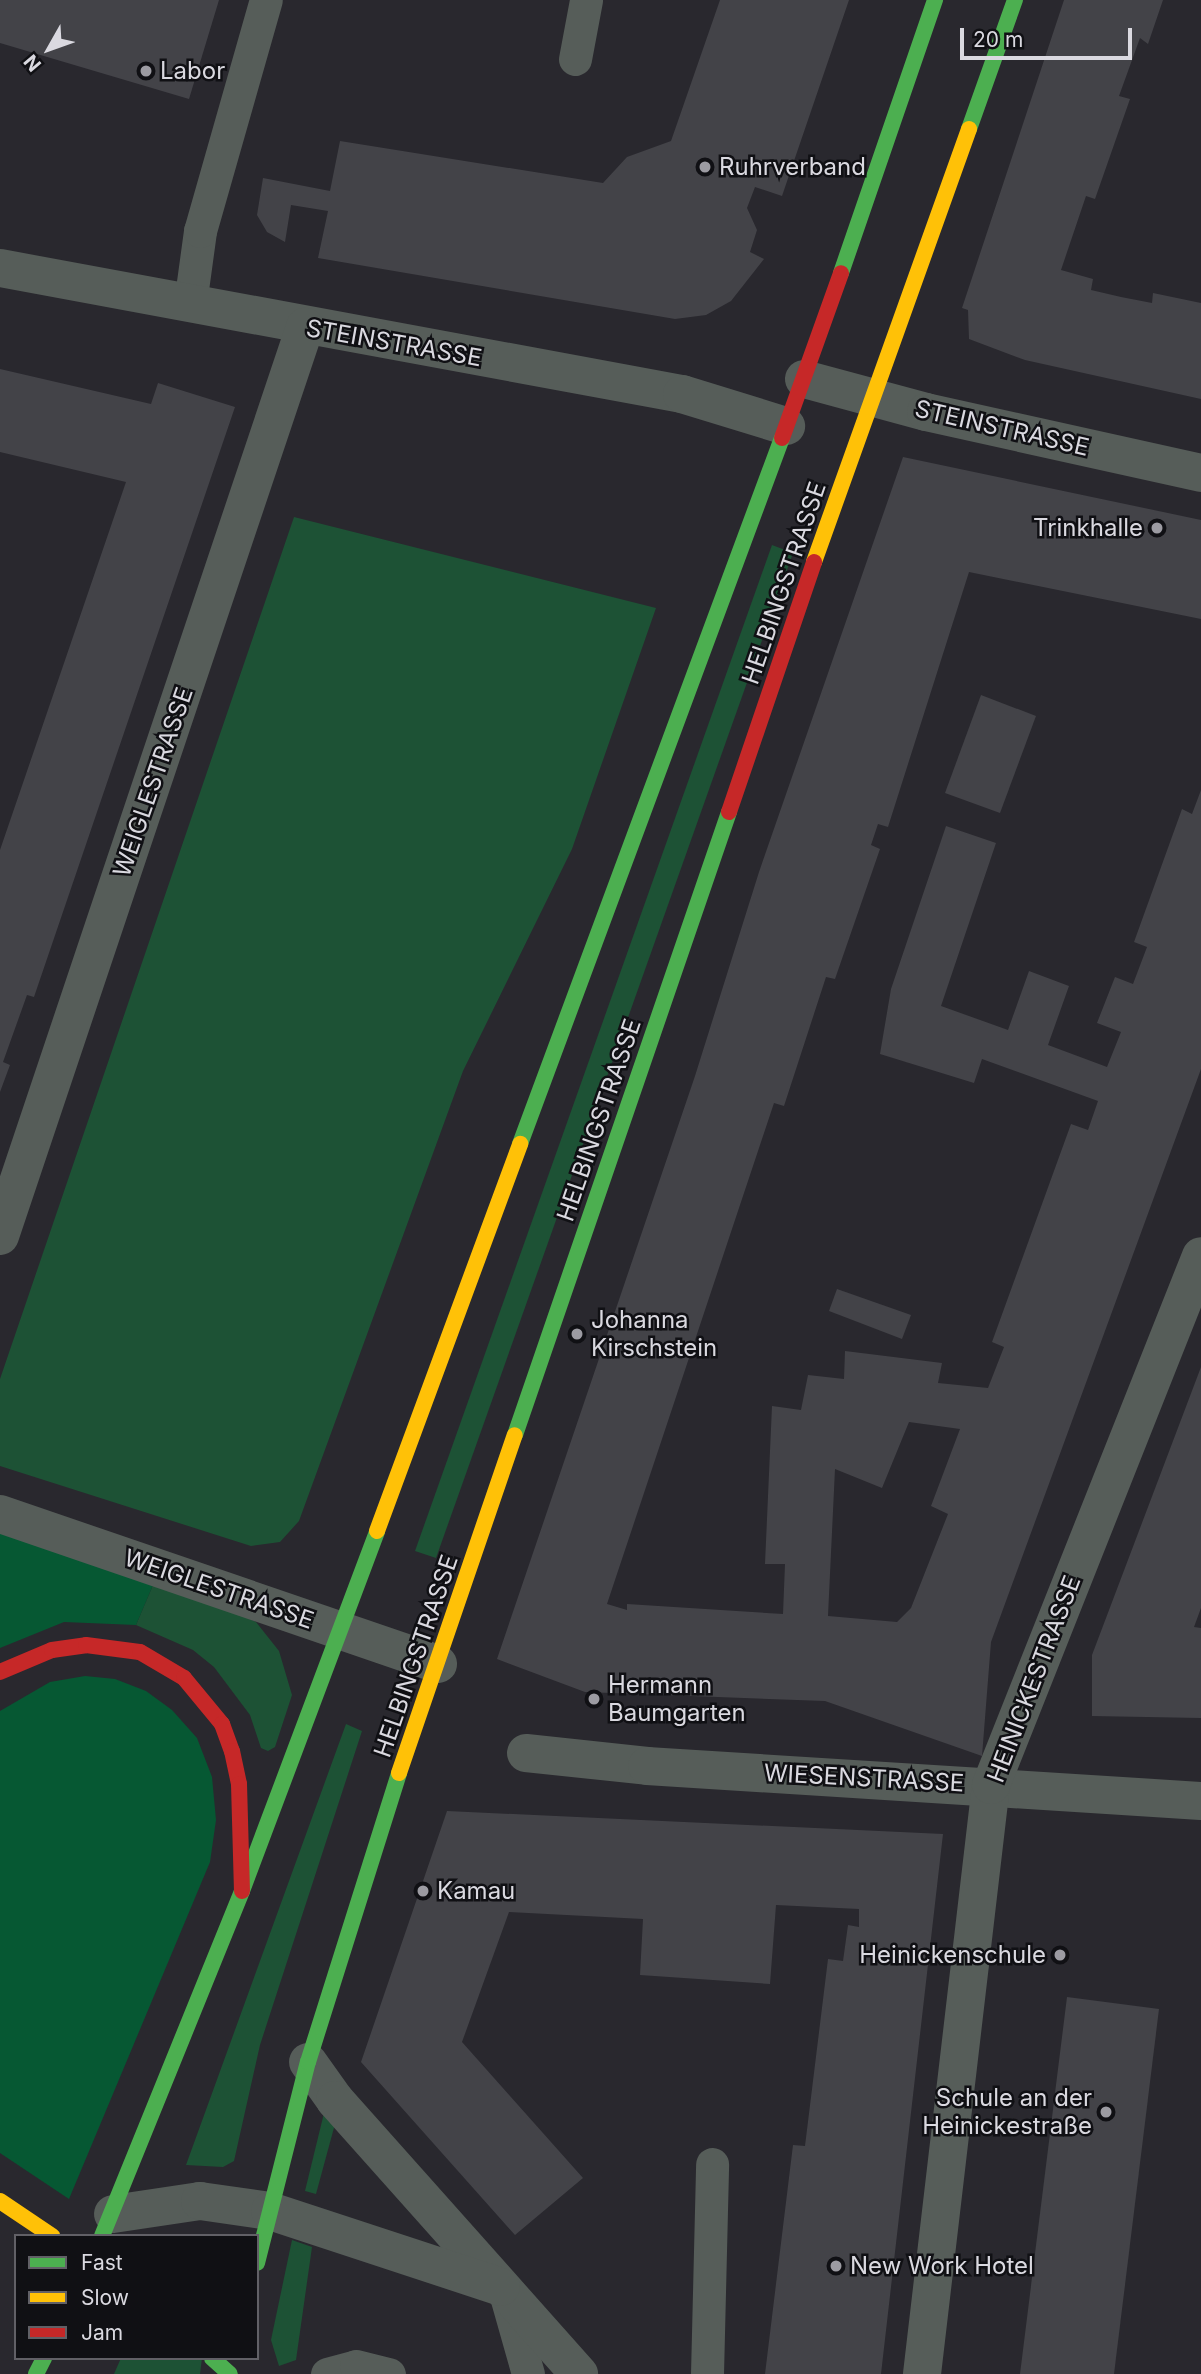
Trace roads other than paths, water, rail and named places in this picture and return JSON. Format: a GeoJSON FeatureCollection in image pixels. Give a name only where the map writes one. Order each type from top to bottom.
{"type":"FeatureCollection","features":[{"type":"Feature","properties":{"kind":"main road","name":"HELBINGSTRASSE"},"geometry":{"type":"LineString","coordinates":[[108,2225],[242,1891],[804,379],[935,0]]}},
{"type":"Feature","properties":{"kind":"main road","name":"HELBINGSTRASSE"},"geometry":{"type":"LineString","coordinates":[[259,2255],[308,2062],[397,1778],[822,538],[875,398],[1015,0]]}},
{"type":"Feature","properties":{"kind":"main road"},"geometry":{"type":"LineString","coordinates":[[0,1672],[52,1650],[86,1645],[139,1652],[184,1678],[222,1724],[232,1751],[239,1784],[242,1891]]}},
{"type":"Feature","properties":{"kind":"main road"},"geometry":{"type":"LineString","coordinates":[[0,2201],[49,2234]]}},
{"type":"Feature","properties":{"kind":"main road"},"geometry":{"type":"LineString","coordinates":[[214,2360],[230,2374]]}},
{"type":"Feature","properties":{"kind":"street","name":"STEINSTRASSE"},"geometry":{"type":"LineString","coordinates":[[0,268],[304,327],[682,394],[786,426]]}},
{"type":"Feature","properties":{"kind":"street","name":"WEIGLESTRASSE"},"geometry":{"type":"LineString","coordinates":[[0,1236],[304,327]]}},
{"type":"Feature","properties":{"kind":"street","name":"STEINSTRASSE"},"geometry":{"type":"LineString","coordinates":[[804,379],[875,398],[1201,473]]}},
{"type":"Feature","properties":{"kind":"street","name":"HEINICKESTRASSE"},"geometry":{"type":"LineString","coordinates":[[922,2374],[991,1785],[1201,1256]]}},
{"type":"Feature","properties":{"kind":"street","name":"WEIGLESTRASSE"},"geometry":{"type":"LineString","coordinates":[[0,1514],[438,1664]]}},
{"type":"Feature","properties":{"kind":"street","name":"WIESENSTRASSE"},"geometry":{"type":"LineString","coordinates":[[527,1753],[647,1766],[991,1785],[1201,1801]]}},
{"type":"Feature","properties":{"kind":"street"},"geometry":{"type":"LineString","coordinates":[[308,2062],[335,2100],[579,2374]]}},
{"type":"Feature","properties":{"kind":"street"},"geometry":{"type":"LineString","coordinates":[[108,2225],[200,2201],[270,2211],[503,2288]]}},
{"type":"Feature","properties":{"kind":"lane"},"geometry":{"type":"LineString","coordinates":[[190,304],[200,231],[266,0]]}},
{"type":"Feature","properties":{"kind":"lane"},"geometry":{"type":"LineString","coordinates":[[575,59],[586,0]]}},
{"type":"Feature","properties":{"kind":"lane"},"geometry":{"type":"LineString","coordinates":[[707,2374],[712,2164]]}},
{"type":"Feature","properties":{"kind":"lane"},"geometry":{"type":"LineString","coordinates":[[503,2288],[528,2374]]}},
{"type":"Feature","properties":{"kind":"lane"},"geometry":{"type":"LineString","coordinates":[[327,2374],[356,2366],[389,2374]]}},
{"type":"Feature","properties":{"kind":"place","name":"Labor"},"geometry":{"type":"Point","coordinates":[146,71]}},
{"type":"Feature","properties":{"kind":"place","name":"Ruhrverband"},"geometry":{"type":"Point","coordinates":[705,167]}},
{"type":"Feature","properties":{"kind":"place","name":"Trinkhalle"},"geometry":{"type":"Point","coordinates":[1157,528]}},
{"type":"Feature","properties":{"kind":"place","name":"Johanna Kirschstein"},"geometry":{"type":"Point","coordinates":[577,1334]}},
{"type":"Feature","properties":{"kind":"place","name":"Hermann Baumgarten"},"geometry":{"type":"Point","coordinates":[594,1699]}},
{"type":"Feature","properties":{"kind":"place","name":"Kamau"},"geometry":{"type":"Point","coordinates":[423,1891]}},
{"type":"Feature","properties":{"kind":"place","name":"Heinickenschule"},"geometry":{"type":"Point","coordinates":[1060,1955]}},
{"type":"Feature","properties":{"kind":"place","name":"Schule an der Heinickestraße"},"geometry":{"type":"Point","coordinates":[1106,2112]}},
{"type":"Feature","properties":{"kind":"place","name":"New Work Hotel"},"geometry":{"type":"Point","coordinates":[836,2266]}}]}
